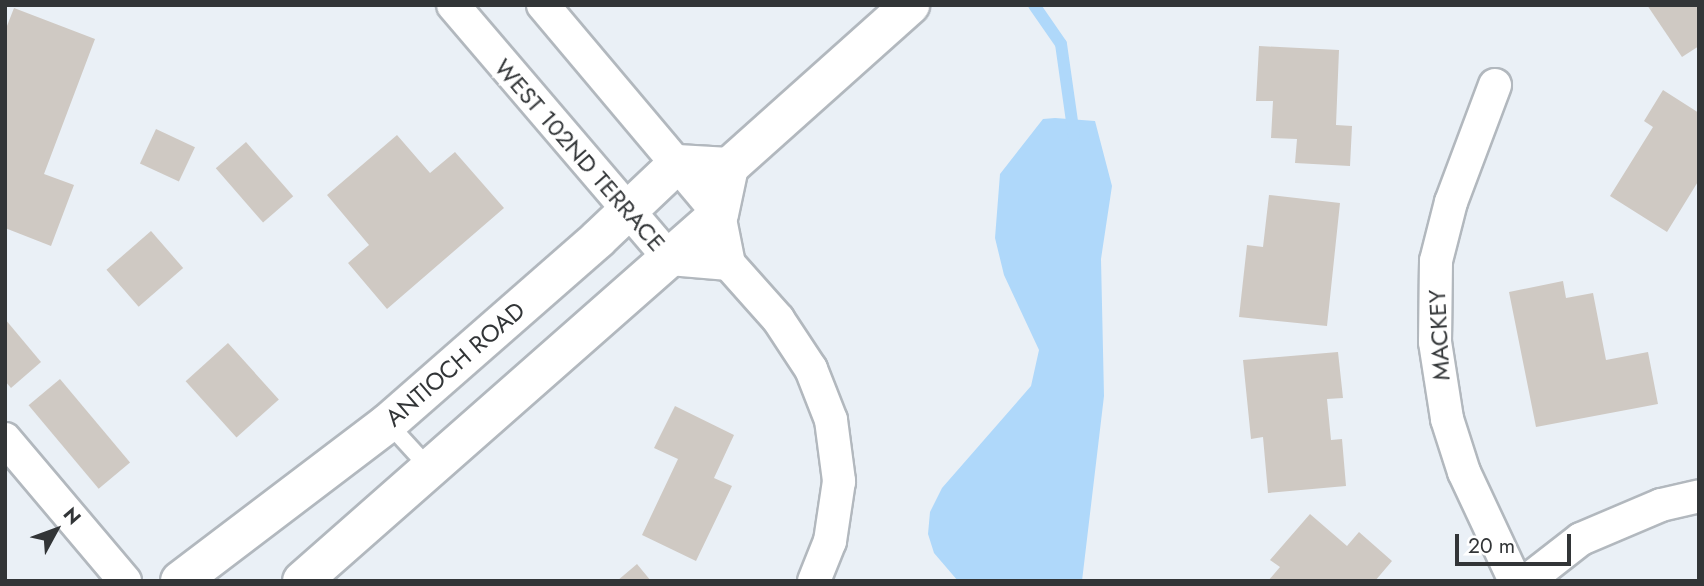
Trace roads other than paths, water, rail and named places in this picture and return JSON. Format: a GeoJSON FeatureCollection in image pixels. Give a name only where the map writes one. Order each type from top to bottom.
{"type":"FeatureCollection","features":[{"type":"Feature","properties":{"kind":"main road"},"geometry":{"type":"LineString","coordinates":[[302,581],[670,260],[719,214],[729,167],[910,5]]}},
{"type":"Feature","properties":{"kind":"main road","name":"ANTIOCH ROAD"},"geometry":{"type":"LineString","coordinates":[[180,581],[388,423],[677,164]]}},
{"type":"Feature","properties":{"kind":"main road"},"geometry":{"type":"LineString","coordinates":[[677,164],[729,167]]}},
{"type":"Feature","properties":{"kind":"street","name":"WEST 102ND TERRACE"},"geometry":{"type":"LineString","coordinates":[[453,5],[670,260],[729,264]]}},
{"type":"Feature","properties":{"kind":"street"},"geometry":{"type":"LineString","coordinates":[[543,5],[719,214],[729,264],[778,319],[811,369],[831,420],[839,481],[830,541],[814,581]]}},
{"type":"Feature","properties":{"kind":"street","name":"MACKEY"},"geometry":{"type":"LineString","coordinates":[[1495,85],[1451,202],[1436,261],[1435,342],[1447,419],[1464,472],[1515,581]]}},
{"type":"Feature","properties":{"kind":"street"},"geometry":{"type":"LineString","coordinates":[[5,439],[125,581]]}},
{"type":"Feature","properties":{"kind":"street"},"geometry":{"type":"LineString","coordinates":[[1527,581],[1581,539],[1661,505],[1699,496]]}},
{"type":"Feature","properties":{"kind":"lane"},"geometry":{"type":"LineString","coordinates":[[388,423],[430,469]]}},
{"type":"Feature","properties":{"kind":"water"},"geometry":{"type":"Polygon","coordinates":[[[1043,119],[1095,121],[1112,186],[1101,259],[1104,396],[1082,581],[958,581],[934,553],[928,534],[930,512],[942,488],[1031,386],[1039,350],[1004,275],[995,238],[1000,174],[1043,119]]]}},
{"type":"Feature","properties":{"kind":"waterway"},"geometry":{"type":"LineString","coordinates":[[1034,5],[1061,44],[1074,135]]}}]}
